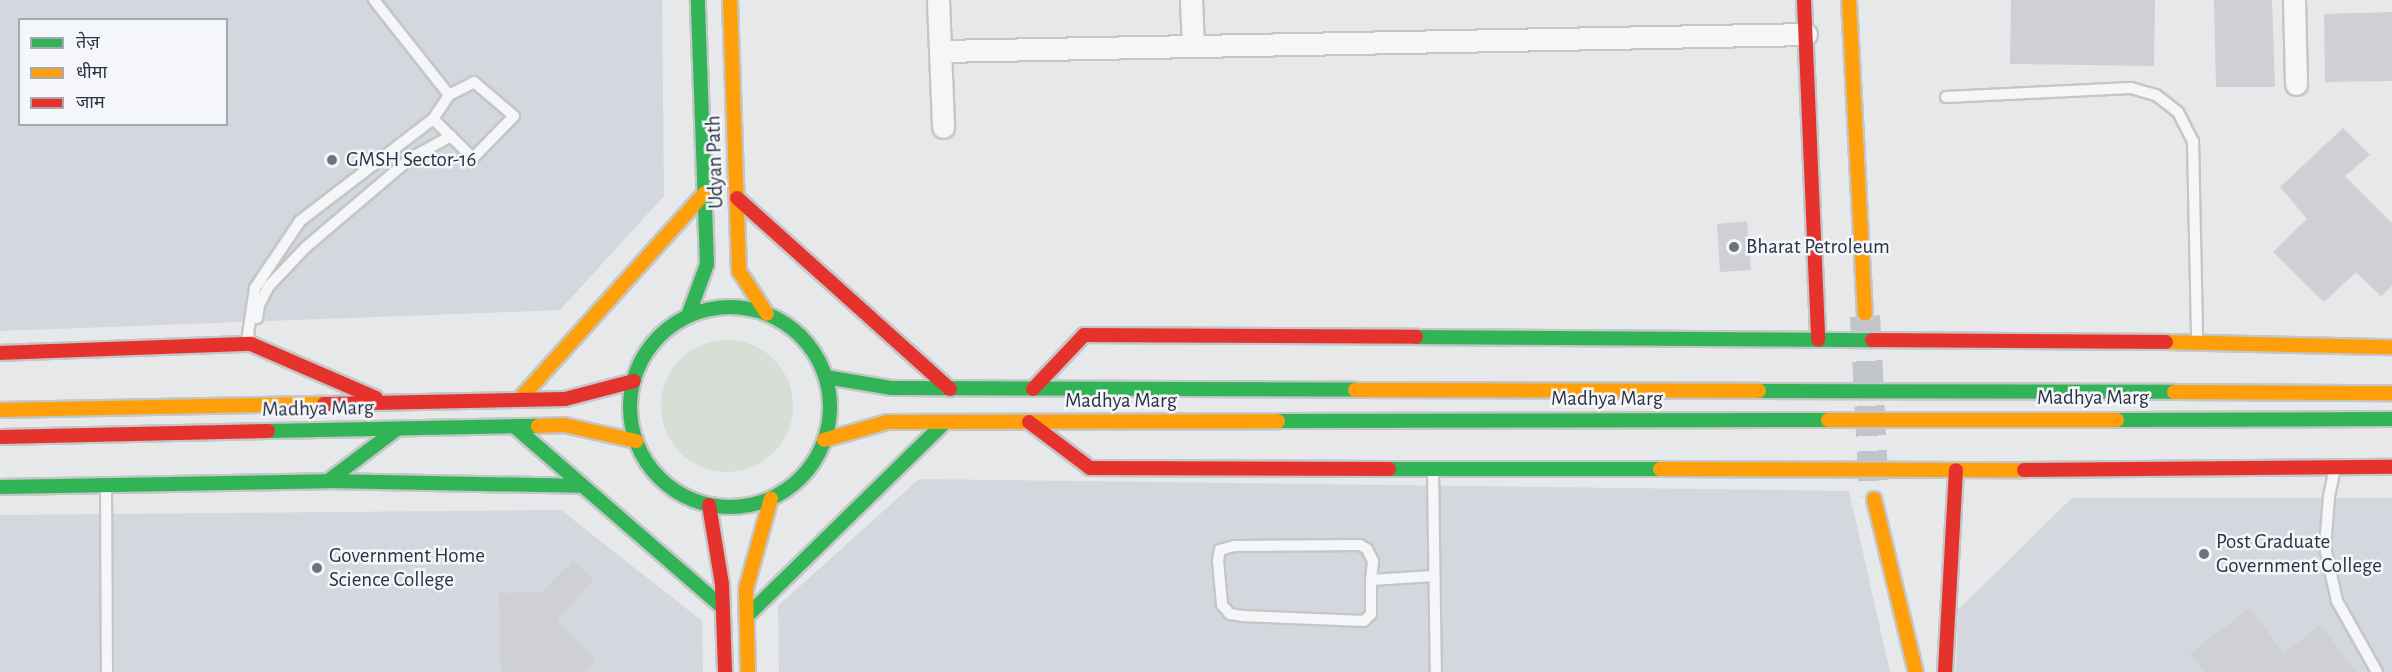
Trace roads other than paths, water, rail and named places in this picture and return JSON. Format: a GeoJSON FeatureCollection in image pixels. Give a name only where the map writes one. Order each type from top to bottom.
{"type":"FeatureCollection","features":[{"type":"Feature","properties":{"kind":"main road","name":"Udyan Path"},"geometry":{"type":"LineString","coordinates":[[688,316],[707,264],[698,0]]}},
{"type":"Feature","properties":{"kind":"main road","name":"Udyan Path"},"geometry":{"type":"LineString","coordinates":[[730,0],[739,271],[767,314]]}},
{"type":"Feature","properties":{"kind":"main road"},"geometry":{"type":"LineString","coordinates":[[1804,0],[1818,340]]}},
{"type":"Feature","properties":{"kind":"main road"},"geometry":{"type":"LineString","coordinates":[[1849,0],[1865,314]]}},
{"type":"Feature","properties":{"kind":"main road"},"geometry":{"type":"LineString","coordinates":[[519,400],[705,193]]}},
{"type":"Feature","properties":{"kind":"main road"},"geometry":{"type":"LineString","coordinates":[[737,198],[950,389]]}},
{"type":"Feature","properties":{"kind":"main road"},"geometry":{"type":"LineString","coordinates":[[747,308],[767,314],[780,320],[812,350],[826,377],[830,415],[824,440],[806,472],[794,484],[771,498],[755,504],[709,505],[681,495],[658,476],[645,460],[636,441],[630,399],[634,381],[652,345],[671,326],[688,316],[702,311],[747,308]]}},
{"type":"Feature","properties":{"kind":"main road"},"geometry":{"type":"LineString","coordinates":[[1033,389],[1084,336],[2197,342],[2392,347]]}},
{"type":"Feature","properties":{"kind":"main road"},"geometry":{"type":"LineString","coordinates":[[0,353],[251,344],[386,403]]}},
{"type":"Feature","properties":{"kind":"main road","name":"Madhya Marg"},"geometry":{"type":"LineString","coordinates":[[826,377],[892,388],[950,389],[2392,393]]}},
{"type":"Feature","properties":{"kind":"main road","name":"Madhya Marg"},"geometry":{"type":"LineString","coordinates":[[0,410],[565,399],[634,381]]}},
{"type":"Feature","properties":{"kind":"main road","name":"Madhya Marg"},"geometry":{"type":"LineString","coordinates":[[824,440],[887,422],[2392,419]]}},
{"type":"Feature","properties":{"kind":"main road"},"geometry":{"type":"LineString","coordinates":[[747,616],[945,422]]}},
{"type":"Feature","properties":{"kind":"main road"},"geometry":{"type":"LineString","coordinates":[[1029,422],[1090,468],[1956,470],[2392,467]]}},
{"type":"Feature","properties":{"kind":"main road","name":"Madhya Marg"},"geometry":{"type":"LineString","coordinates":[[0,437],[564,425],[636,441]]}},
{"type":"Feature","properties":{"kind":"main road"},"geometry":{"type":"LineString","coordinates":[[514,426],[722,607]]}},
{"type":"Feature","properties":{"kind":"main road"},"geometry":{"type":"LineString","coordinates":[[328,481],[397,429]]}},
{"type":"Feature","properties":{"kind":"main road"},"geometry":{"type":"LineString","coordinates":[[1945,672],[1956,470]]}},
{"type":"Feature","properties":{"kind":"main road"},"geometry":{"type":"LineString","coordinates":[[0,486],[328,481],[582,486]]}},
{"type":"Feature","properties":{"kind":"main road"},"geometry":{"type":"LineString","coordinates":[[748,672],[746,589],[771,498]]}},
{"type":"Feature","properties":{"kind":"main road"},"geometry":{"type":"LineString","coordinates":[[1874,499],[1916,672]]}},
{"type":"Feature","properties":{"kind":"main road"},"geometry":{"type":"LineString","coordinates":[[709,505],[722,584],[725,672]]}},
{"type":"Feature","properties":{"kind":"street"},"geometry":{"type":"LineString","coordinates":[[938,0],[943,127]]}},
{"type":"Feature","properties":{"kind":"street"},"geometry":{"type":"LineString","coordinates":[[1191,0],[1193,46]]}},
{"type":"Feature","properties":{"kind":"street"},"geometry":{"type":"LineString","coordinates":[[2294,0],[2296,84]]}},
{"type":"Feature","properties":{"kind":"street"},"geometry":{"type":"LineString","coordinates":[[940,51],[1806,34]]}},
{"type":"Feature","properties":{"kind":"lane"},"geometry":{"type":"LineString","coordinates":[[374,0],[449,95]]}},
{"type":"Feature","properties":{"kind":"lane"},"geometry":{"type":"LineString","coordinates":[[251,344],[248,334],[255,288],[300,221],[433,119],[449,95],[474,82],[514,116],[473,158],[433,119]]}},
{"type":"Feature","properties":{"kind":"lane"},"geometry":{"type":"LineString","coordinates":[[1946,97],[2131,88],[2156,95],[2178,112],[2193,141],[2197,342]]}},
{"type":"Feature","properties":{"kind":"lane"},"geometry":{"type":"LineString","coordinates":[[251,344],[259,305],[268,287],[291,263],[411,158],[451,136]]}},
{"type":"Feature","properties":{"kind":"lane"},"geometry":{"type":"LineString","coordinates":[[2336,468],[2329,497],[2325,548],[2337,601],[2377,672]]}},
{"type":"Feature","properties":{"kind":"lane"},"geometry":{"type":"LineString","coordinates":[[1433,469],[1436,672]]}},
{"type":"Feature","properties":{"kind":"lane"},"geometry":{"type":"LineString","coordinates":[[106,485],[107,672]]}},
{"type":"Feature","properties":{"kind":"lane"},"geometry":{"type":"LineString","coordinates":[[1360,545],[1367,549],[1373,561],[1371,580],[1371,614],[1364,621],[1242,616],[1230,614],[1222,605],[1218,560],[1220,550],[1234,546],[1360,545]]}},
{"type":"Feature","properties":{"kind":"lane"},"geometry":{"type":"LineString","coordinates":[[1371,580],[1434,576]]}},
{"type":"Feature","properties":{"kind":"tunnel"},"geometry":{"type":"LineString","coordinates":[[1865,316],[1874,496]]}},
{"type":"Feature","properties":{"kind":"place","name":"GMSH Sector-16"},"geometry":{"type":"Point","coordinates":[332,160]}},
{"type":"Feature","properties":{"kind":"place","name":"Bharat Petroleum"},"geometry":{"type":"Point","coordinates":[1734,247]}},
{"type":"Feature","properties":{"kind":"place","name":"Post Graduate Government College"},"geometry":{"type":"Point","coordinates":[2204,554]}},
{"type":"Feature","properties":{"kind":"place","name":"Government Home Science College"},"geometry":{"type":"Point","coordinates":[317,568]}}]}
